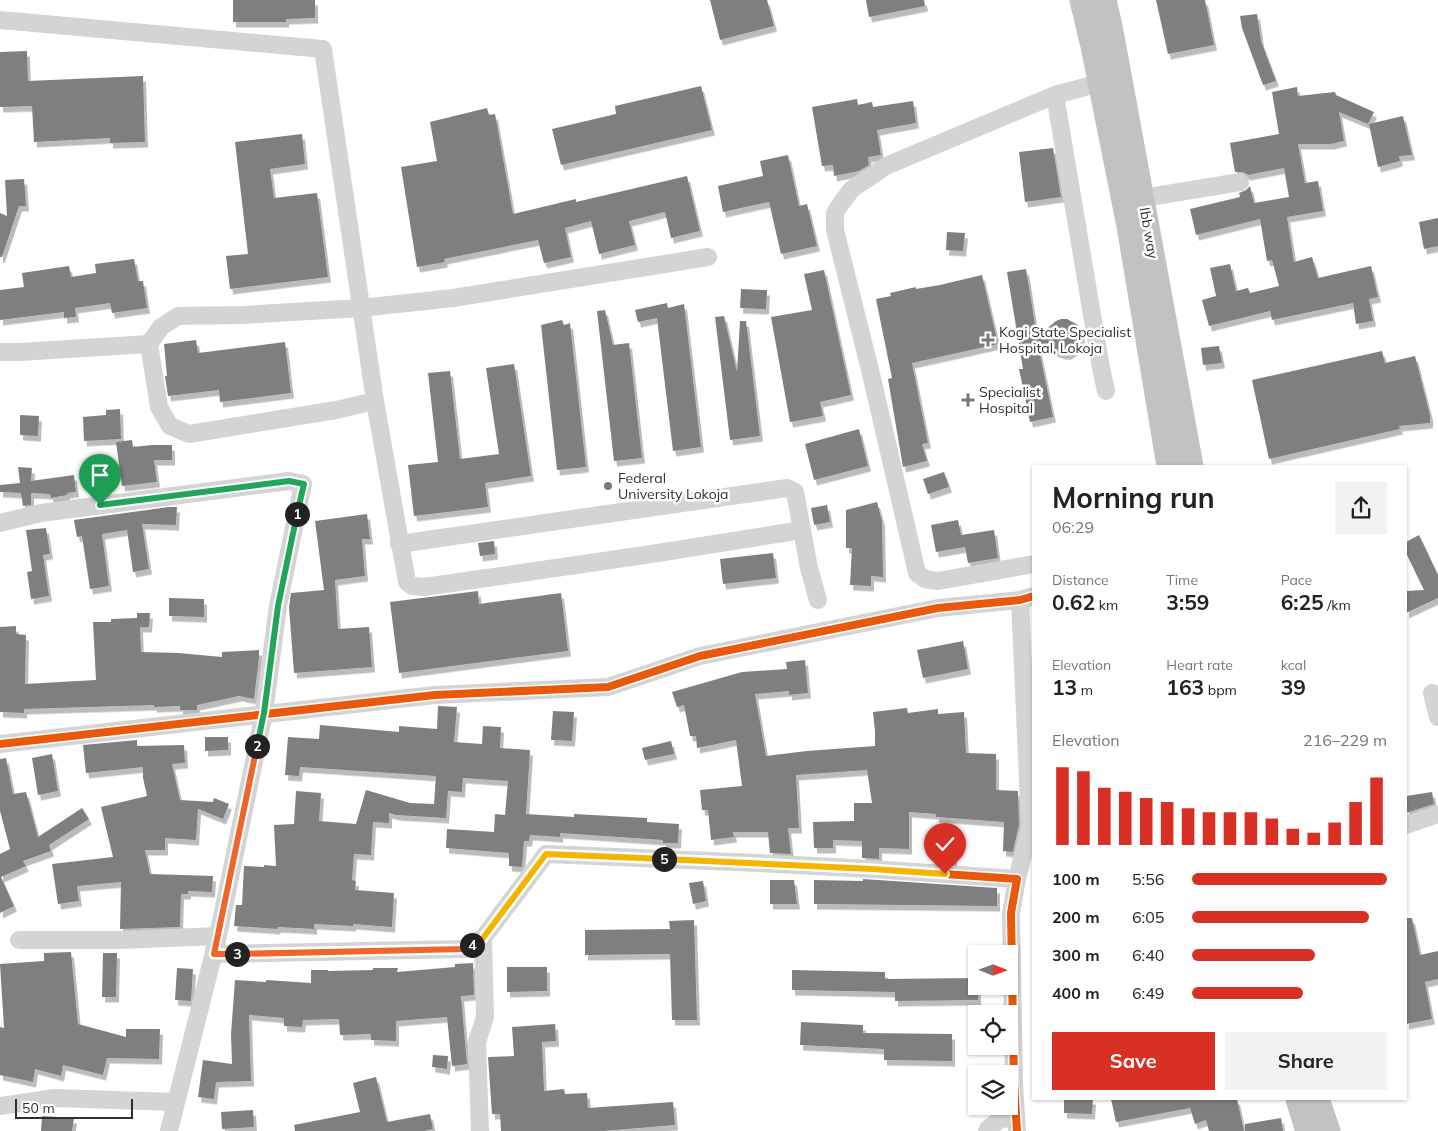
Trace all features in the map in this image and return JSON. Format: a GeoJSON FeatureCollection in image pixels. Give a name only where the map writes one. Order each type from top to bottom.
{"type":"FeatureCollection","features":[{"type":"Feature","properties":{"kind":"highway"},"geometry":{"type":"LineString","coordinates":[[1082,0],[1093,46],[1110,80],[1129,226],[1169,465]]}},
{"type":"Feature","properties":{"kind":"highway","name":"Ibb way"},"geometry":{"type":"LineString","coordinates":[[1104,0],[1110,80],[1143,198],[1191,465]]}},
{"type":"Feature","properties":{"kind":"highway"},"geometry":{"type":"LineString","coordinates":[[1298,1100],[1308,1131]]}},
{"type":"Feature","properties":{"kind":"highway"},"geometry":{"type":"LineString","coordinates":[[1317,1100],[1328,1131]]}},
{"type":"Feature","properties":{"kind":"street"},"geometry":{"type":"LineString","coordinates":[[0,20],[323,49],[375,401],[399,544],[407,582],[412,586],[424,587],[802,530]]}},
{"type":"Feature","properties":{"kind":"street"},"geometry":{"type":"LineString","coordinates":[[1032,564],[938,581],[925,579],[917,573],[871,374],[835,230],[835,213],[852,189],[886,166],[1056,95],[1110,80]]}},
{"type":"Feature","properties":{"kind":"street"},"geometry":{"type":"LineString","coordinates":[[1056,95],[1100,368],[1106,391]]}},
{"type":"Feature","properties":{"kind":"street"},"geometry":{"type":"LineString","coordinates":[[1143,198],[1240,182]]}},
{"type":"Feature","properties":{"kind":"street"},"geometry":{"type":"LineString","coordinates":[[375,401],[336,410],[189,434],[170,426],[158,408],[149,344],[161,327],[178,316],[242,315],[361,308],[473,295],[708,257]]}},
{"type":"Feature","properties":{"kind":"street"},"geometry":{"type":"LineString","coordinates":[[0,352],[149,344]]}},
{"type":"Feature","properties":{"kind":"street"},"geometry":{"type":"LineString","coordinates":[[0,523],[41,513],[159,497],[289,481],[304,484],[278,606],[264,713],[218,936],[169,1131]]}},
{"type":"Feature","properties":{"kind":"street"},"geometry":{"type":"LineString","coordinates":[[399,544],[787,488],[795,492],[809,568],[818,600]]}},
{"type":"Feature","properties":{"kind":"street"},"geometry":{"type":"LineString","coordinates":[[0,744],[435,694],[608,687],[700,656],[938,608],[1027,598],[1030,826],[1017,879],[1012,913],[1016,1124],[1000,1119],[987,1131]]}},
{"type":"Feature","properties":{"kind":"street"},"geometry":{"type":"LineString","coordinates":[[1432,694],[1438,717]]}},
{"type":"Feature","properties":{"kind":"street"},"geometry":{"type":"LineString","coordinates":[[1407,825],[1438,814]]}},
{"type":"Feature","properties":{"kind":"street"},"geometry":{"type":"LineString","coordinates":[[214,954],[464,949],[483,938],[546,854],[796,865],[1017,879]]}},
{"type":"Feature","properties":{"kind":"street"},"geometry":{"type":"LineString","coordinates":[[19,940],[120,940],[218,936]]}},
{"type":"Feature","properties":{"kind":"street"},"geometry":{"type":"LineString","coordinates":[[480,1131],[477,1042],[485,1017],[483,938]]}},
{"type":"Feature","properties":{"kind":"street"},"geometry":{"type":"LineString","coordinates":[[0,1106],[55,1098],[175,1102]]}},
{"type":"Feature","properties":{"kind":"building"},"geometry":{"type":"Polygon","coordinates":[[[233,0],[315,0],[315,18],[286,19],[286,22],[233,22],[233,0]]]}},
{"type":"Feature","properties":{"kind":"building"},"geometry":{"type":"Polygon","coordinates":[[[710,0],[767,0],[774,26],[720,40],[710,0]]]}},
{"type":"Feature","properties":{"kind":"building"},"geometry":{"type":"Polygon","coordinates":[[[866,0],[924,0],[925,6],[869,17],[866,0]]]}},
{"type":"Feature","properties":{"kind":"building"},"geometry":{"type":"Polygon","coordinates":[[[1156,0],[1205,0],[1214,45],[1168,54],[1156,0]]]}},
{"type":"Feature","properties":{"kind":"building"},"geometry":{"type":"Polygon","coordinates":[[[1257,14],[1261,41],[1276,81],[1263,85],[1242,28],[1240,16],[1257,14]]]}},
{"type":"Feature","properties":{"kind":"building"},"geometry":{"type":"Polygon","coordinates":[[[27,51],[28,81],[143,76],[145,142],[110,143],[110,138],[34,142],[32,106],[0,107],[0,52],[27,51]]]}},
{"type":"Feature","properties":{"kind":"building"},"geometry":{"type":"Polygon","coordinates":[[[701,86],[712,130],[561,165],[552,129],[616,114],[615,106],[701,86]]]}},
{"type":"Feature","properties":{"kind":"building"},"geometry":{"type":"Polygon","coordinates":[[[1297,87],[1298,96],[1335,92],[1336,95],[1374,112],[1368,124],[1339,112],[1344,141],[1331,144],[1298,144],[1305,183],[1318,181],[1323,211],[1287,217],[1294,262],[1312,257],[1318,278],[1371,266],[1378,297],[1369,299],[1373,321],[1356,324],[1353,303],[1272,320],[1270,311],[1209,326],[1202,300],[1216,296],[1210,268],[1230,264],[1236,291],[1248,288],[1250,293],[1279,286],[1272,260],[1267,261],[1260,219],[1196,235],[1190,209],[1240,197],[1239,193],[1250,186],[1254,203],[1289,197],[1284,168],[1248,175],[1243,172],[1235,172],[1230,143],[1279,134],[1272,92],[1297,87]]]}},
{"type":"Feature","properties":{"kind":"building"},"geometry":{"type":"Polygon","coordinates":[[[857,99],[858,105],[872,102],[873,107],[913,101],[916,123],[877,130],[881,155],[868,157],[869,165],[859,171],[834,176],[833,165],[822,166],[812,107],[857,99]]]}},
{"type":"Feature","properties":{"kind":"building"},"geometry":{"type":"Polygon","coordinates":[[[487,108],[489,115],[495,114],[513,214],[576,199],[576,202],[687,176],[700,231],[671,238],[665,212],[629,221],[635,245],[599,254],[591,221],[565,228],[571,257],[544,263],[538,240],[444,259],[445,262],[417,267],[401,167],[437,161],[430,122],[487,108]]]}},
{"type":"Feature","properties":{"kind":"building"},"geometry":{"type":"Polygon","coordinates":[[[1403,116],[1412,155],[1399,156],[1400,161],[1378,167],[1369,124],[1403,116]]]}},
{"type":"Feature","properties":{"kind":"building"},"geometry":{"type":"Polygon","coordinates":[[[302,134],[305,164],[270,169],[274,198],[317,193],[328,277],[230,289],[226,256],[248,254],[235,142],[302,134]]]}},
{"type":"Feature","properties":{"kind":"building"},"geometry":{"type":"Polygon","coordinates":[[[1053,148],[1061,197],[1025,202],[1019,152],[1053,148]]]}},
{"type":"Feature","properties":{"kind":"building"},"geometry":{"type":"Polygon","coordinates":[[[788,155],[799,206],[807,204],[817,246],[781,254],[769,202],[723,212],[718,186],[763,176],[760,161],[788,155]]]}},
{"type":"Feature","properties":{"kind":"building"},"geometry":{"type":"Polygon","coordinates":[[[24,179],[26,206],[19,206],[2,257],[0,257],[0,213],[7,216],[5,180],[24,179]]]}},
{"type":"Feature","properties":{"kind":"building"},"geometry":{"type":"Polygon","coordinates":[[[1438,218],[1438,246],[1424,249],[1419,222],[1438,218]]]}},
{"type":"Feature","properties":{"kind":"building"},"geometry":{"type":"Polygon","coordinates":[[[947,232],[965,233],[963,251],[946,250],[947,232]]]}},
{"type":"Feature","properties":{"kind":"building"},"geometry":{"type":"Polygon","coordinates":[[[134,259],[138,281],[143,281],[147,308],[112,313],[110,303],[75,308],[76,317],[64,318],[64,312],[0,320],[0,290],[24,287],[22,273],[69,266],[71,277],[96,273],[95,264],[134,259]]]}},
{"type":"Feature","properties":{"kind":"building"},"geometry":{"type":"Polygon","coordinates":[[[1026,269],[1037,337],[1061,319],[1067,319],[1078,325],[1082,336],[1078,348],[1068,354],[1062,354],[1038,345],[1053,417],[1030,422],[1019,369],[1023,369],[1007,272],[1026,269]]]}},
{"type":"Feature","properties":{"kind":"building"},"geometry":{"type":"Polygon","coordinates":[[[824,270],[851,395],[820,402],[823,416],[790,422],[771,317],[812,310],[804,274],[824,270]]]}},
{"type":"Feature","properties":{"kind":"building"},"geometry":{"type":"Polygon","coordinates":[[[982,275],[998,344],[912,363],[928,443],[922,444],[927,461],[903,467],[888,379],[892,378],[876,299],[891,296],[890,293],[916,287],[916,289],[940,285],[982,275]]]}},
{"type":"Feature","properties":{"kind":"building"},"geometry":{"type":"Polygon","coordinates":[[[741,289],[767,290],[766,309],[740,308],[741,289]]]}},
{"type":"Feature","properties":{"kind":"building"},"geometry":{"type":"Polygon","coordinates":[[[667,303],[668,308],[684,304],[701,447],[673,451],[657,318],[638,322],[635,310],[667,303]]]}},
{"type":"Feature","properties":{"kind":"building"},"geometry":{"type":"Polygon","coordinates":[[[605,310],[613,345],[629,343],[642,458],[614,461],[597,311],[605,310]]]}},
{"type":"Feature","properties":{"kind":"building"},"geometry":{"type":"Polygon","coordinates":[[[724,316],[737,372],[740,321],[746,321],[760,436],[730,440],[715,317],[724,316]]]}},
{"type":"Feature","properties":{"kind":"building"},"geometry":{"type":"Polygon","coordinates":[[[562,320],[564,325],[570,323],[586,467],[557,470],[541,325],[562,320]]]}},
{"type":"Feature","properties":{"kind":"building"},"geometry":{"type":"Polygon","coordinates":[[[196,340],[198,353],[285,342],[291,393],[220,402],[219,390],[168,396],[164,344],[196,340]]]}},
{"type":"Feature","properties":{"kind":"building"},"geometry":{"type":"Polygon","coordinates":[[[1219,346],[1222,363],[1203,365],[1201,348],[1219,346]]]}},
{"type":"Feature","properties":{"kind":"building"},"geometry":{"type":"Polygon","coordinates":[[[1382,351],[1385,363],[1415,356],[1430,415],[1430,423],[1399,426],[1400,429],[1269,459],[1252,380],[1382,351]]]}},
{"type":"Feature","properties":{"kind":"building"},"geometry":{"type":"Polygon","coordinates":[[[514,364],[531,476],[485,483],[488,507],[414,516],[408,465],[438,462],[428,373],[450,371],[460,459],[499,454],[486,368],[514,364]]]}},
{"type":"Feature","properties":{"kind":"building"},"geometry":{"type":"Polygon","coordinates":[[[120,409],[121,439],[84,441],[83,417],[106,415],[106,410],[120,409]]]}},
{"type":"Feature","properties":{"kind":"building"},"geometry":{"type":"Polygon","coordinates":[[[20,415],[39,416],[38,436],[20,435],[20,415]]]}},
{"type":"Feature","properties":{"kind":"building"},"geometry":{"type":"Polygon","coordinates":[[[859,429],[868,466],[814,480],[805,444],[859,429]]]}},
{"type":"Feature","properties":{"kind":"building"},"geometry":{"type":"Polygon","coordinates":[[[132,440],[133,447],[172,445],[172,460],[154,460],[157,482],[122,486],[116,442],[132,440]]]}},
{"type":"Feature","properties":{"kind":"building"},"geometry":{"type":"Polygon","coordinates":[[[18,467],[32,468],[31,481],[74,475],[76,492],[51,498],[50,494],[31,493],[31,505],[23,506],[21,493],[0,492],[0,485],[20,483],[18,467]]]}},
{"type":"Feature","properties":{"kind":"building"},"geometry":{"type":"Polygon","coordinates":[[[944,472],[949,487],[928,494],[923,479],[944,472]]]}},
{"type":"Feature","properties":{"kind":"building"},"geometry":{"type":"Polygon","coordinates":[[[877,502],[882,521],[883,577],[871,576],[871,586],[850,585],[852,548],[846,548],[846,510],[877,502]]]}},
{"type":"Feature","properties":{"kind":"building"},"geometry":{"type":"Polygon","coordinates":[[[827,505],[830,522],[814,525],[811,508],[827,505]]]}},
{"type":"Feature","properties":{"kind":"building"},"geometry":{"type":"Polygon","coordinates":[[[177,507],[176,525],[142,524],[149,569],[133,572],[127,530],[102,534],[109,586],[90,589],[82,536],[77,537],[74,520],[177,507]]]}},
{"type":"Feature","properties":{"kind":"building"},"geometry":{"type":"Polygon","coordinates":[[[367,514],[370,539],[362,539],[365,576],[335,580],[338,629],[369,627],[372,667],[294,673],[289,607],[291,593],[324,590],[315,521],[367,514]]]}},
{"type":"Feature","properties":{"kind":"building"},"geometry":{"type":"Polygon","coordinates":[[[958,520],[961,535],[994,530],[998,558],[968,563],[965,547],[936,552],[931,525],[958,520]]]}},
{"type":"Feature","properties":{"kind":"building"},"geometry":{"type":"Polygon","coordinates":[[[46,528],[50,554],[43,555],[49,596],[31,599],[27,572],[32,571],[26,530],[46,528]]]}},
{"type":"Feature","properties":{"kind":"building"},"geometry":{"type":"Polygon","coordinates":[[[1419,535],[1438,575],[1438,598],[1407,613],[1407,591],[1424,590],[1407,555],[1407,541],[1419,535]]]}},
{"type":"Feature","properties":{"kind":"building"},"geometry":{"type":"Polygon","coordinates":[[[494,541],[495,554],[480,556],[478,543],[494,541]]]}},
{"type":"Feature","properties":{"kind":"building"},"geometry":{"type":"Polygon","coordinates":[[[773,553],[776,578],[723,584],[720,559],[773,553]]]}},
{"type":"Feature","properties":{"kind":"building"},"geometry":{"type":"Polygon","coordinates":[[[478,591],[479,604],[561,593],[568,651],[399,673],[390,602],[478,591]]]}},
{"type":"Feature","properties":{"kind":"building"},"geometry":{"type":"Polygon","coordinates":[[[169,598],[204,599],[204,617],[169,616],[169,598]]]}},
{"type":"Feature","properties":{"kind":"building"},"geometry":{"type":"Polygon","coordinates":[[[137,613],[150,613],[149,627],[140,627],[141,652],[222,657],[222,652],[259,650],[254,699],[239,696],[197,705],[197,710],[180,710],[180,706],[154,707],[154,705],[24,709],[24,713],[0,712],[0,627],[16,626],[16,634],[26,635],[25,684],[96,680],[93,622],[111,622],[111,619],[137,618],[137,613]]]}},
{"type":"Feature","properties":{"kind":"building"},"geometry":{"type":"Polygon","coordinates":[[[963,641],[968,669],[923,678],[917,650],[963,641]]]}},
{"type":"Feature","properties":{"kind":"building"},"geometry":{"type":"Polygon","coordinates":[[[805,660],[808,693],[789,695],[789,691],[755,694],[766,756],[875,746],[873,712],[907,708],[908,713],[938,709],[938,714],[964,712],[966,753],[996,754],[996,790],[1018,791],[1019,825],[1013,852],[1003,851],[1004,822],[936,817],[936,814],[909,812],[909,849],[879,848],[879,859],[862,858],[862,841],[833,840],[833,848],[814,848],[813,822],[854,821],[854,803],[872,803],[867,770],[796,775],[799,828],[788,828],[791,854],[770,853],[768,832],[733,832],[734,837],[711,840],[708,810],[702,810],[700,790],[742,786],[736,740],[697,748],[696,736],[690,736],[684,705],[677,707],[672,692],[742,672],[787,669],[786,662],[805,660]]]}},
{"type":"Feature","properties":{"kind":"building"},"geometry":{"type":"Polygon","coordinates":[[[438,706],[457,707],[454,742],[482,744],[483,726],[501,727],[500,748],[530,750],[526,814],[574,817],[574,814],[647,818],[647,822],[679,824],[678,843],[663,843],[663,840],[560,833],[560,837],[530,835],[529,841],[524,841],[522,867],[509,866],[509,853],[446,848],[447,829],[494,832],[495,814],[505,815],[508,781],[463,778],[462,792],[448,791],[446,818],[389,813],[389,823],[373,822],[371,855],[354,854],[352,880],[356,881],[355,890],[394,893],[392,927],[353,924],[353,926],[314,924],[314,929],[234,926],[236,905],[242,905],[244,866],[276,866],[274,825],[294,824],[296,791],[321,793],[319,821],[356,824],[366,790],[410,803],[434,804],[436,776],[300,767],[299,776],[285,775],[288,737],[319,739],[320,725],[399,732],[399,726],[437,729],[438,706]]]}},
{"type":"Feature","properties":{"kind":"building"},"geometry":{"type":"Polygon","coordinates":[[[553,711],[574,712],[572,741],[551,740],[553,711]]]}},
{"type":"Feature","properties":{"kind":"building"},"geometry":{"type":"Polygon","coordinates":[[[205,737],[228,737],[228,750],[205,751],[205,737]]]}},
{"type":"Feature","properties":{"kind":"building"},"geometry":{"type":"Polygon","coordinates":[[[137,740],[137,746],[184,745],[185,763],[172,764],[180,800],[213,802],[214,798],[229,804],[223,819],[198,809],[196,840],[165,838],[165,850],[145,850],[150,874],[213,876],[212,892],[188,891],[188,894],[181,894],[180,927],[120,929],[121,882],[77,886],[79,901],[58,904],[52,864],[113,857],[101,807],[147,796],[143,778],[143,767],[86,773],[83,745],[137,740]]]}},
{"type":"Feature","properties":{"kind":"building"},"geometry":{"type":"Polygon","coordinates":[[[671,741],[674,754],[645,760],[642,748],[671,741]]]}},
{"type":"Feature","properties":{"kind":"building"},"geometry":{"type":"Polygon","coordinates":[[[52,754],[58,791],[38,795],[32,758],[52,754]]]}},
{"type":"Feature","properties":{"kind":"building"},"geometry":{"type":"Polygon","coordinates":[[[6,758],[13,794],[26,792],[38,837],[82,808],[89,819],[49,845],[51,851],[23,861],[26,866],[1,877],[14,906],[0,913],[0,854],[10,849],[0,811],[0,759],[6,758]]]}},
{"type":"Feature","properties":{"kind":"building"},"geometry":{"type":"Polygon","coordinates":[[[1432,792],[1434,804],[1407,813],[1407,796],[1432,792]]]}},
{"type":"Feature","properties":{"kind":"building"},"geometry":{"type":"Polygon","coordinates":[[[935,851],[954,851],[954,864],[936,863],[935,851]]]}},
{"type":"Feature","properties":{"kind":"building"},"geometry":{"type":"Polygon","coordinates":[[[863,879],[997,888],[997,906],[814,904],[814,880],[863,881],[863,879]]]}},
{"type":"Feature","properties":{"kind":"building"},"geometry":{"type":"Polygon","coordinates":[[[770,880],[794,880],[797,904],[770,904],[770,880]]]}},
{"type":"Feature","properties":{"kind":"building"},"geometry":{"type":"Polygon","coordinates":[[[703,881],[706,901],[693,904],[689,883],[703,881]]]}},
{"type":"Feature","properties":{"kind":"building"},"geometry":{"type":"Polygon","coordinates":[[[1407,918],[1412,918],[1420,955],[1438,951],[1438,979],[1425,982],[1432,1019],[1407,1024],[1407,918]]]}},
{"type":"Feature","properties":{"kind":"building"},"geometry":{"type":"Polygon","coordinates":[[[694,920],[697,1020],[672,1020],[670,954],[585,955],[585,930],[670,929],[669,921],[694,920]]]}},
{"type":"Feature","properties":{"kind":"building"},"geometry":{"type":"Polygon","coordinates":[[[71,952],[78,1024],[126,1037],[126,1029],[160,1029],[159,1059],[107,1058],[103,1075],[63,1065],[61,1076],[35,1069],[33,1082],[0,1075],[0,1027],[4,1028],[0,964],[44,961],[44,953],[71,952]]]}},
{"type":"Feature","properties":{"kind":"building"},"geometry":{"type":"Polygon","coordinates":[[[103,953],[117,953],[116,997],[102,997],[103,953]]]}},
{"type":"Feature","properties":{"kind":"building"},"geometry":{"type":"Polygon","coordinates":[[[473,963],[474,995],[461,996],[467,1064],[452,1066],[447,1017],[396,1021],[396,1041],[371,1040],[371,1034],[340,1035],[339,1019],[303,1020],[302,1027],[284,1026],[284,1018],[249,1015],[251,1081],[216,1082],[214,1099],[198,1097],[203,1060],[232,1064],[231,1034],[235,980],[311,983],[311,970],[398,968],[397,972],[455,967],[455,964],[473,963]]]}},
{"type":"Feature","properties":{"kind":"building"},"geometry":{"type":"Polygon","coordinates":[[[507,967],[547,967],[547,991],[507,992],[507,967]]]}},
{"type":"Feature","properties":{"kind":"building"},"geometry":{"type":"Polygon","coordinates":[[[177,968],[193,969],[191,1001],[175,1000],[177,968]]]}},
{"type":"Feature","properties":{"kind":"building"},"geometry":{"type":"Polygon","coordinates":[[[792,970],[885,972],[885,979],[968,978],[968,995],[978,995],[978,1000],[895,1001],[895,992],[792,990],[792,970]]]}},
{"type":"Feature","properties":{"kind":"building"},"geometry":{"type":"Polygon","coordinates":[[[801,1022],[863,1025],[863,1033],[952,1034],[952,1061],[884,1060],[884,1049],[800,1045],[801,1022]]]}},
{"type":"Feature","properties":{"kind":"building"},"geometry":{"type":"Polygon","coordinates":[[[555,1024],[556,1041],[542,1042],[544,1091],[564,1089],[565,1094],[587,1093],[588,1108],[673,1102],[675,1125],[603,1131],[501,1131],[500,1114],[492,1114],[488,1057],[514,1056],[512,1027],[555,1024]]]}},
{"type":"Feature","properties":{"kind":"building"},"geometry":{"type":"Polygon","coordinates":[[[433,1055],[448,1056],[447,1069],[432,1067],[433,1055]]]}},
{"type":"Feature","properties":{"kind":"building"},"geometry":{"type":"Polygon","coordinates":[[[376,1077],[387,1122],[430,1114],[433,1129],[424,1131],[295,1131],[294,1125],[360,1112],[353,1083],[376,1077]]]}},
{"type":"Feature","properties":{"kind":"building"},"geometry":{"type":"Polygon","coordinates":[[[1064,1100],[1093,1100],[1092,1114],[1064,1113],[1064,1100]]]}},
{"type":"Feature","properties":{"kind":"building"},"geometry":{"type":"Polygon","coordinates":[[[1111,1100],[1237,1100],[1244,1131],[1209,1131],[1206,1120],[1195,1124],[1190,1108],[1116,1122],[1111,1100]]]}},
{"type":"Feature","properties":{"kind":"building"},"geometry":{"type":"Polygon","coordinates":[[[253,1110],[254,1127],[222,1129],[221,1112],[253,1110]]]}},
{"type":"Feature","properties":{"kind":"building"},"geometry":{"type":"Polygon","coordinates":[[[42,1116],[74,1118],[72,1131],[41,1131],[42,1116]]]}},
{"type":"Feature","properties":{"kind":"building"},"geometry":{"type":"Polygon","coordinates":[[[1281,1118],[1283,1131],[1245,1131],[1245,1124],[1281,1118]]]}},
{"type":"Feature","properties":{"kind":"cycle path"},"geometry":{"type":"LineString","coordinates":[[0,744],[435,695],[608,687],[700,656],[938,608],[1020,600],[1032,597]]}},
{"type":"Feature","properties":{"kind":"cycle path"},"geometry":{"type":"LineString","coordinates":[[214,954],[464,949],[483,938],[546,854],[872,869],[1017,879],[1011,913],[1014,1084],[1017,1131]]}},
{"type":"Feature","properties":{"kind":"place","name":"Kogi State Specialist Hospital, Lokoja"},"geometry":{"type":"Point","coordinates":[988,340]}},
{"type":"Feature","properties":{"kind":"place","name":"Specialist Hospital"},"geometry":{"type":"Point","coordinates":[968,400]}},
{"type":"Feature","properties":{"kind":"place","name":"Federal University Lokoja"},"geometry":{"type":"Point","coordinates":[608,486]}},
{"type":"Feature","properties":{"kind":"route"},"geometry":{"type":"LineString","coordinates":[[100,505],[289,481],[304,484],[278,606],[264,713],[214,954],[464,949],[483,938],[546,854],[758,863],[945,874]]}}]}
